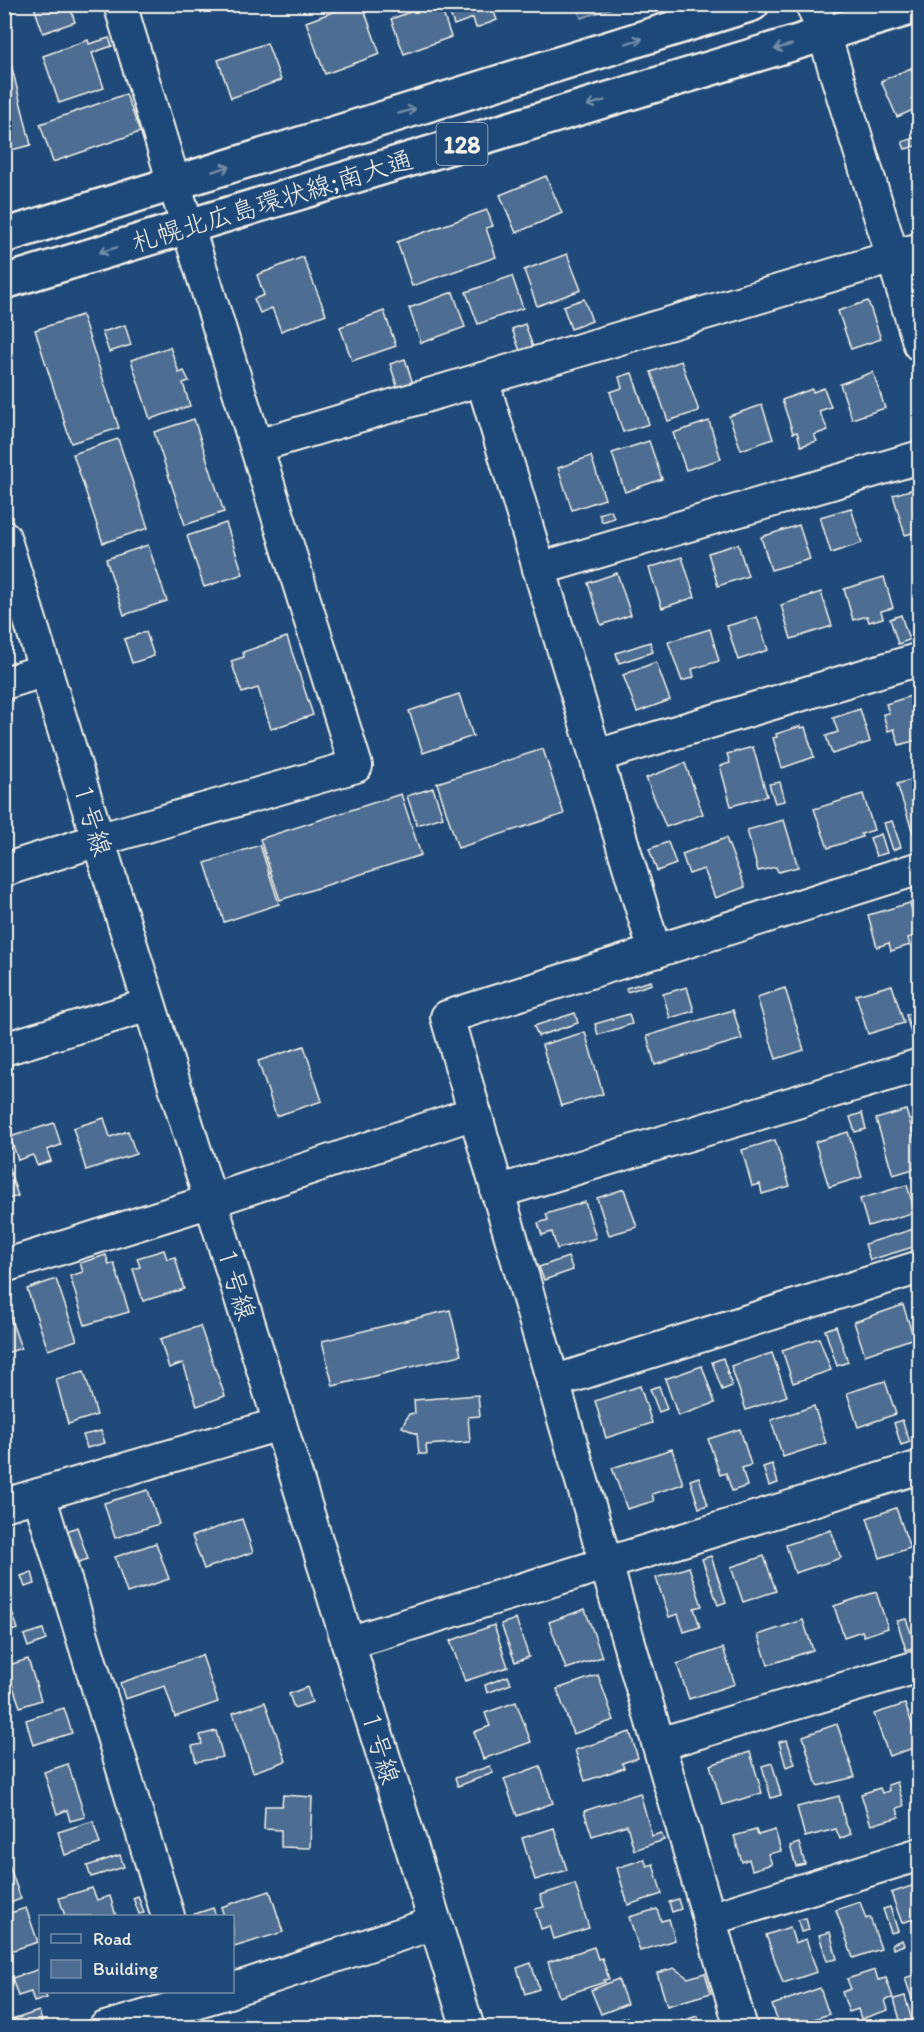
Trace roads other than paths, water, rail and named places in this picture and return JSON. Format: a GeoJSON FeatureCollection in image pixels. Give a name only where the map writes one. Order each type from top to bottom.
{"type":"FeatureCollection","features":[{"type":"Feature","properties":{"kind":"main road","name":"札幌北広島環状線;南大通"},"geometry":{"type":"LineString","coordinates":[[4,236],[752,4]]}},
{"type":"Feature","properties":{"kind":"main road","name":"札幌北広島環状線;南大通"},"geometry":{"type":"LineString","coordinates":[[4,282],[920,5]]}},
{"type":"Feature","properties":{"kind":"street"},"geometry":{"type":"LineString","coordinates":[[4,870],[99,840],[356,766],[120,4]]}},
{"type":"Feature","properties":{"kind":"street"},"geometry":{"type":"LineString","coordinates":[[812,4],[906,253],[920,345]]}},
{"type":"Feature","properties":{"kind":"street"},"geometry":{"type":"LineString","coordinates":[[256,446],[906,253]]}},
{"type":"Feature","properties":{"kind":"street"},"geometry":{"type":"LineString","coordinates":[[482,379],[655,952]]}},
{"type":"Feature","properties":{"kind":"street"},"geometry":{"type":"LineString","coordinates":[[539,569],[920,457]]}},
{"type":"Feature","properties":{"kind":"street","name":"１号線"},"geometry":{"type":"LineString","coordinates":[[4,537],[468,2028]]}},
{"type":"Feature","properties":{"kind":"street"},"geometry":{"type":"LineString","coordinates":[[596,756],[920,659]]}},
{"type":"Feature","properties":{"kind":"street"},"geometry":{"type":"LineString","coordinates":[[4,683],[46,670]]}},
{"type":"Feature","properties":{"kind":"street"},"geometry":{"type":"LineString","coordinates":[[741,2028],[447,1017],[920,868]]}},
{"type":"Feature","properties":{"kind":"street"},"geometry":{"type":"LineString","coordinates":[[4,1049],[149,1005]]}},
{"type":"Feature","properties":{"kind":"street"},"geometry":{"type":"LineString","coordinates":[[497,1192],[920,1065]]}},
{"type":"Feature","properties":{"kind":"street"},"geometry":{"type":"LineString","coordinates":[[4,1266],[211,1201],[474,1113]]}},
{"type":"Feature","properties":{"kind":"street"},"geometry":{"type":"LineString","coordinates":[[553,1382],[920,1267]]}},
{"type":"Feature","properties":{"kind":"street"},"geometry":{"type":"LineString","coordinates":[[4,1505],[280,1424]]}},
{"type":"Feature","properties":{"kind":"street"},"geometry":{"type":"LineString","coordinates":[[348,1643],[920,1467]]}},
{"type":"Feature","properties":{"kind":"street"},"geometry":{"type":"LineString","coordinates":[[39,1495],[167,1915]]}},
{"type":"Feature","properties":{"kind":"street"},"geometry":{"type":"LineString","coordinates":[[659,1744],[920,1666]]}},
{"type":"Feature","properties":{"kind":"street"},"geometry":{"type":"LineString","coordinates":[[710,1919],[920,1854]]}},
{"type":"Feature","properties":{"kind":"street"},"geometry":{"type":"LineString","coordinates":[[234,1990],[435,1923]]}},
{"type":"Feature","properties":{"kind":"street"},"geometry":{"type":"LineString","coordinates":[[105,2028],[192,1997],[218,1993]]}}]}
